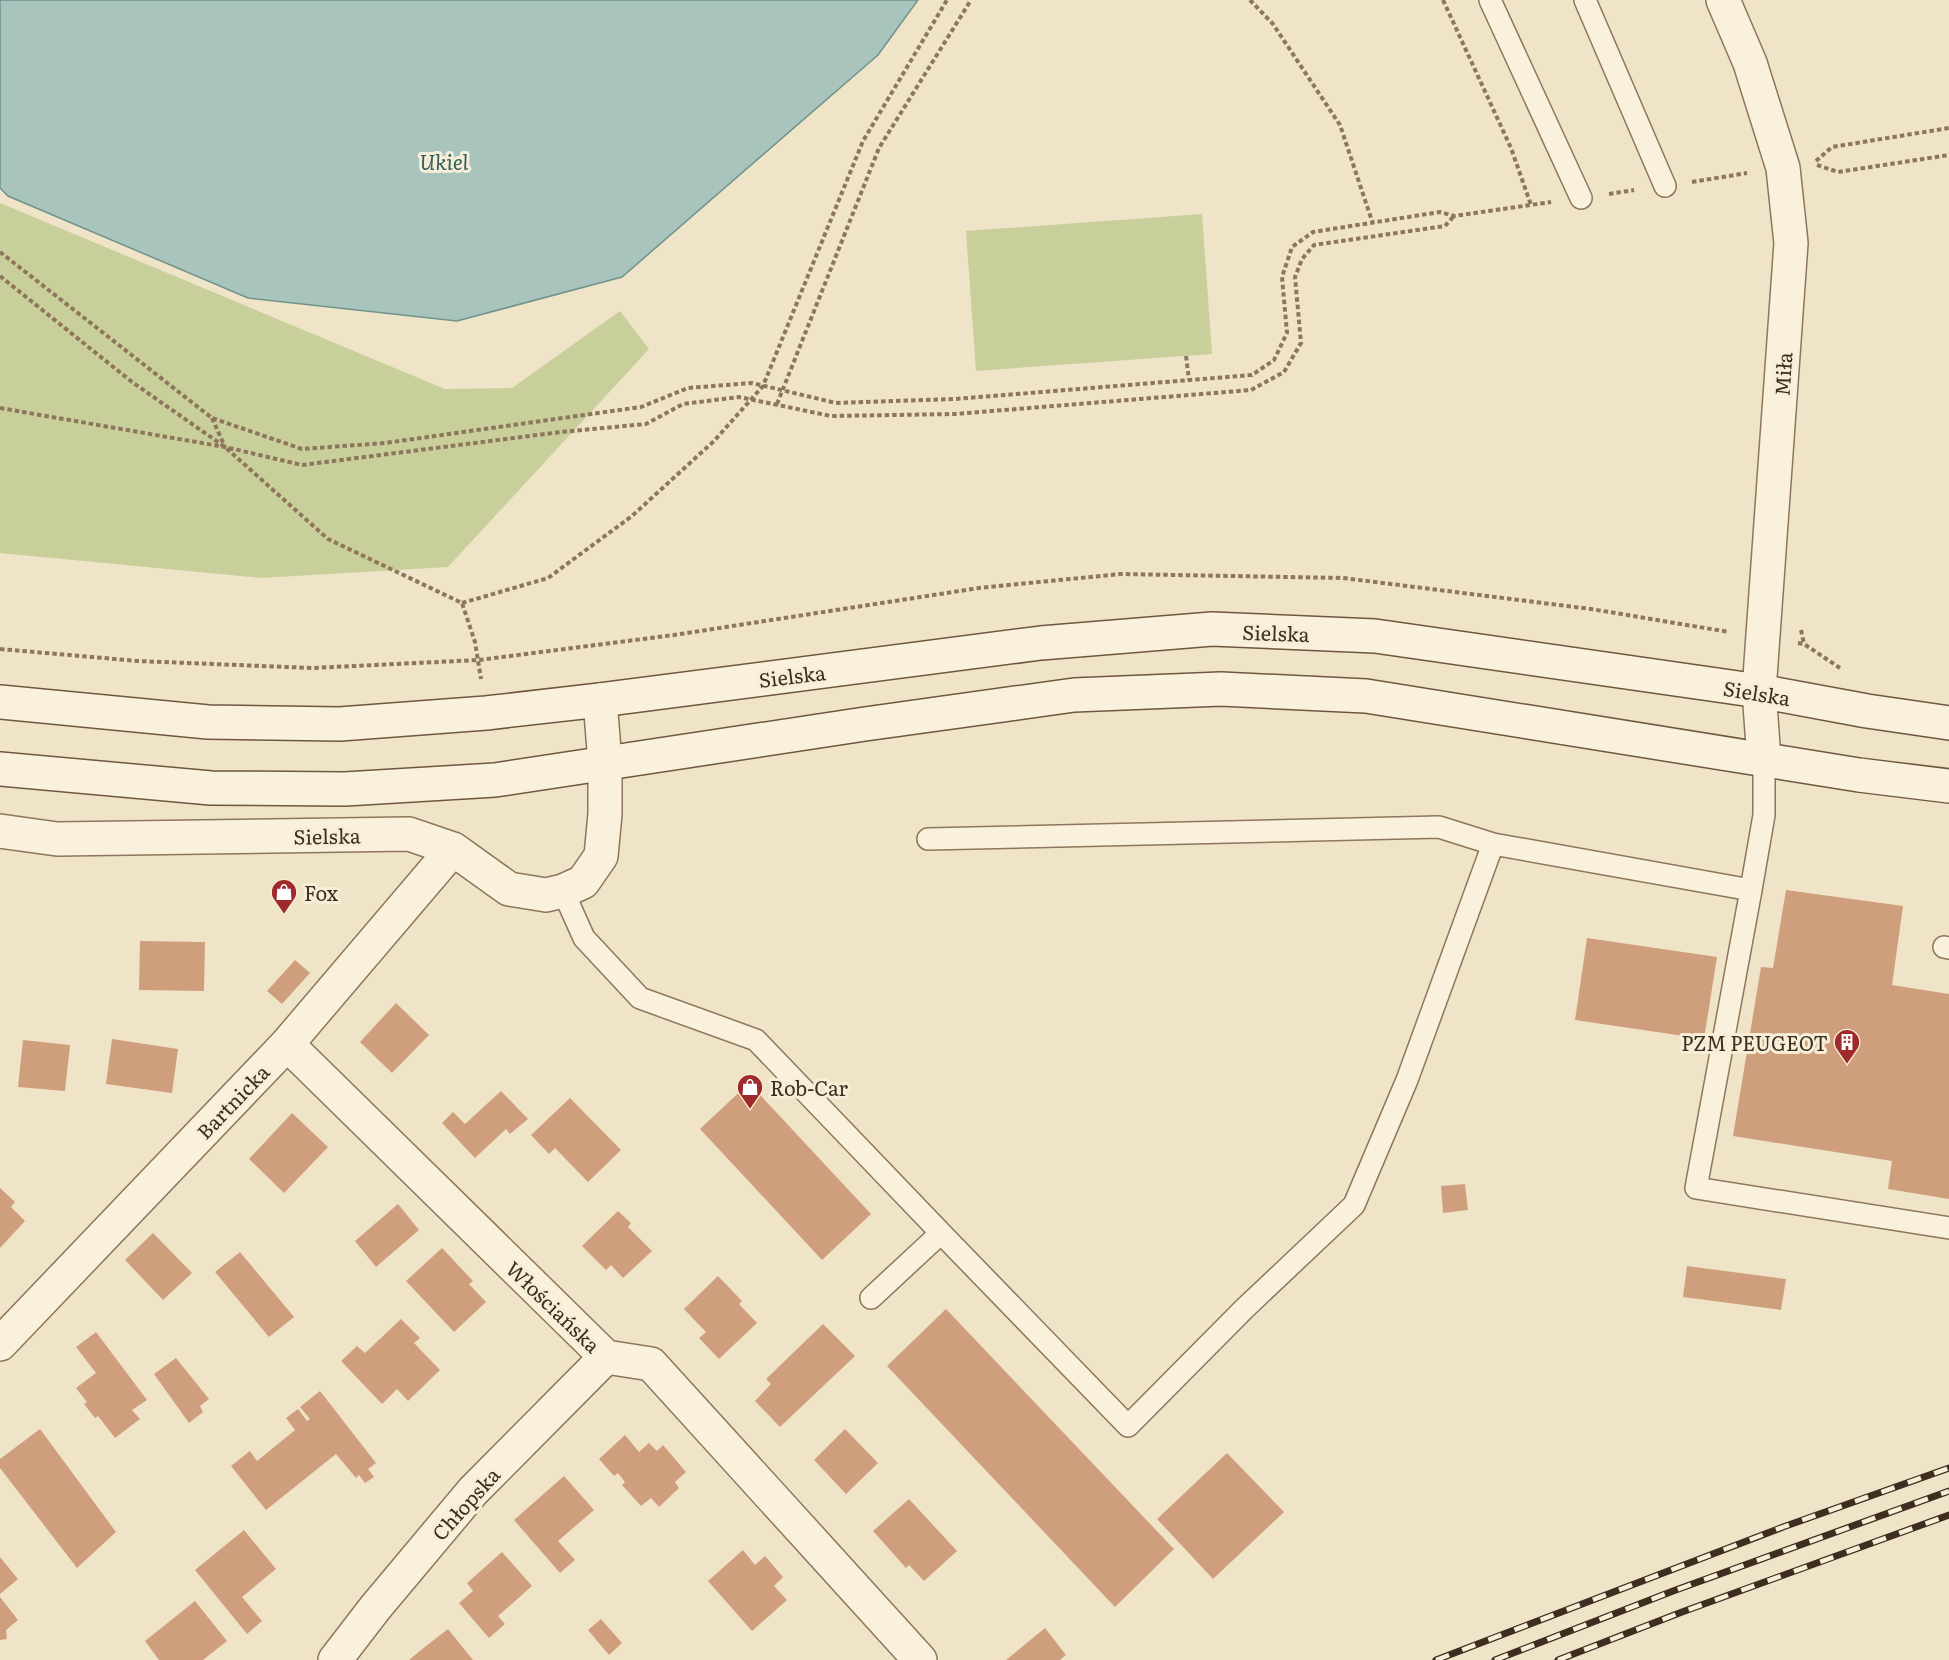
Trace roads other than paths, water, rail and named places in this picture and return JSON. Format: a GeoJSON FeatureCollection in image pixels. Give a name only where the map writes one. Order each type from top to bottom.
{"type":"FeatureCollection","features":[{"type":"Feature","properties":{"kind":"main road","name":"Miła"},"geometry":{"type":"LineString","coordinates":[[1723,0],[1750,63],[1783,168],[1791,243],[1759,691],[1764,759]]}},
{"type":"Feature","properties":{"kind":"main road","name":"Sielska"},"geometry":{"type":"LineString","coordinates":[[0,702],[208,722],[340,724],[486,713],[1041,643],[1212,629],[1375,636],[1759,691],[1949,723]]}},
{"type":"Feature","properties":{"kind":"main road"},"geometry":{"type":"LineString","coordinates":[[0,769],[211,788],[345,789],[495,780],[1074,695],[1221,689],[1366,696],[1859,775],[1949,786]]}},
{"type":"Feature","properties":{"kind":"main road","name":"Sielska"},"geometry":{"type":"LineString","coordinates":[[0,831],[57,839],[409,834],[453,849],[509,889],[546,895],[563,891],[583,882],[601,856],[605,814],[605,763],[600,700]]}},
{"type":"Feature","properties":{"kind":"main road","name":"Bartnicka"},"geometry":{"type":"LineString","coordinates":[[0,1344],[287,1044],[453,849]]}},
{"type":"Feature","properties":{"kind":"main road","name":"Włościańska"},"geometry":{"type":"LineString","coordinates":[[287,1044],[606,1357],[651,1364],[920,1660]]}},
{"type":"Feature","properties":{"kind":"main road","name":"Chłopska"},"geometry":{"type":"LineString","coordinates":[[335,1660],[375,1608],[473,1491],[606,1357]]}},
{"type":"Feature","properties":{"kind":"lane"},"geometry":{"type":"LineString","coordinates":[[1490,0],[1581,198]]}},
{"type":"Feature","properties":{"kind":"lane"},"geometry":{"type":"LineString","coordinates":[[1585,0],[1665,186]]}},
{"type":"Feature","properties":{"kind":"lane"},"geometry":{"type":"LineString","coordinates":[[1764,759],[1764,815],[1696,1188],[1949,1228]]}},
{"type":"Feature","properties":{"kind":"lane"},"geometry":{"type":"LineString","coordinates":[[928,839],[1439,827],[1493,844],[1751,890]]}},
{"type":"Feature","properties":{"kind":"lane"},"geometry":{"type":"LineString","coordinates":[[563,891],[584,938],[640,998],[756,1040],[1128,1426],[1244,1309],[1354,1205],[1407,1080],[1493,844]]}},
{"type":"Feature","properties":{"kind":"lane"},"geometry":{"type":"LineString","coordinates":[[871,1298],[941,1233]]}},
{"type":"Feature","properties":{"kind":"water","name":"Ukiel"},"geometry":{"type":"Polygon","coordinates":[[[0,0],[918,0],[878,55],[622,277],[457,321],[248,298],[8,196],[0,188],[0,0]]]}},
{"type":"Feature","properties":{"kind":"railway"},"geometry":{"type":"LineString","coordinates":[[1436,1660],[1783,1527],[1949,1468]]}},
{"type":"Feature","properties":{"kind":"railway"},"geometry":{"type":"LineString","coordinates":[[1495,1660],[1673,1591],[1949,1491]]}},
{"type":"Feature","properties":{"kind":"railway"},"geometry":{"type":"LineString","coordinates":[[1558,1660],[1682,1612],[1949,1515]]}},
{"type":"Feature","properties":{"kind":"place","name":"Fox"},"geometry":{"type":"Point","coordinates":[284,915]}},
{"type":"Feature","properties":{"kind":"place","name":"PZM PEUGEOT"},"geometry":{"type":"Point","coordinates":[1847,1065]}},
{"type":"Feature","properties":{"kind":"place","name":"Rob-Car"},"geometry":{"type":"Point","coordinates":[750,1110]}}]}
